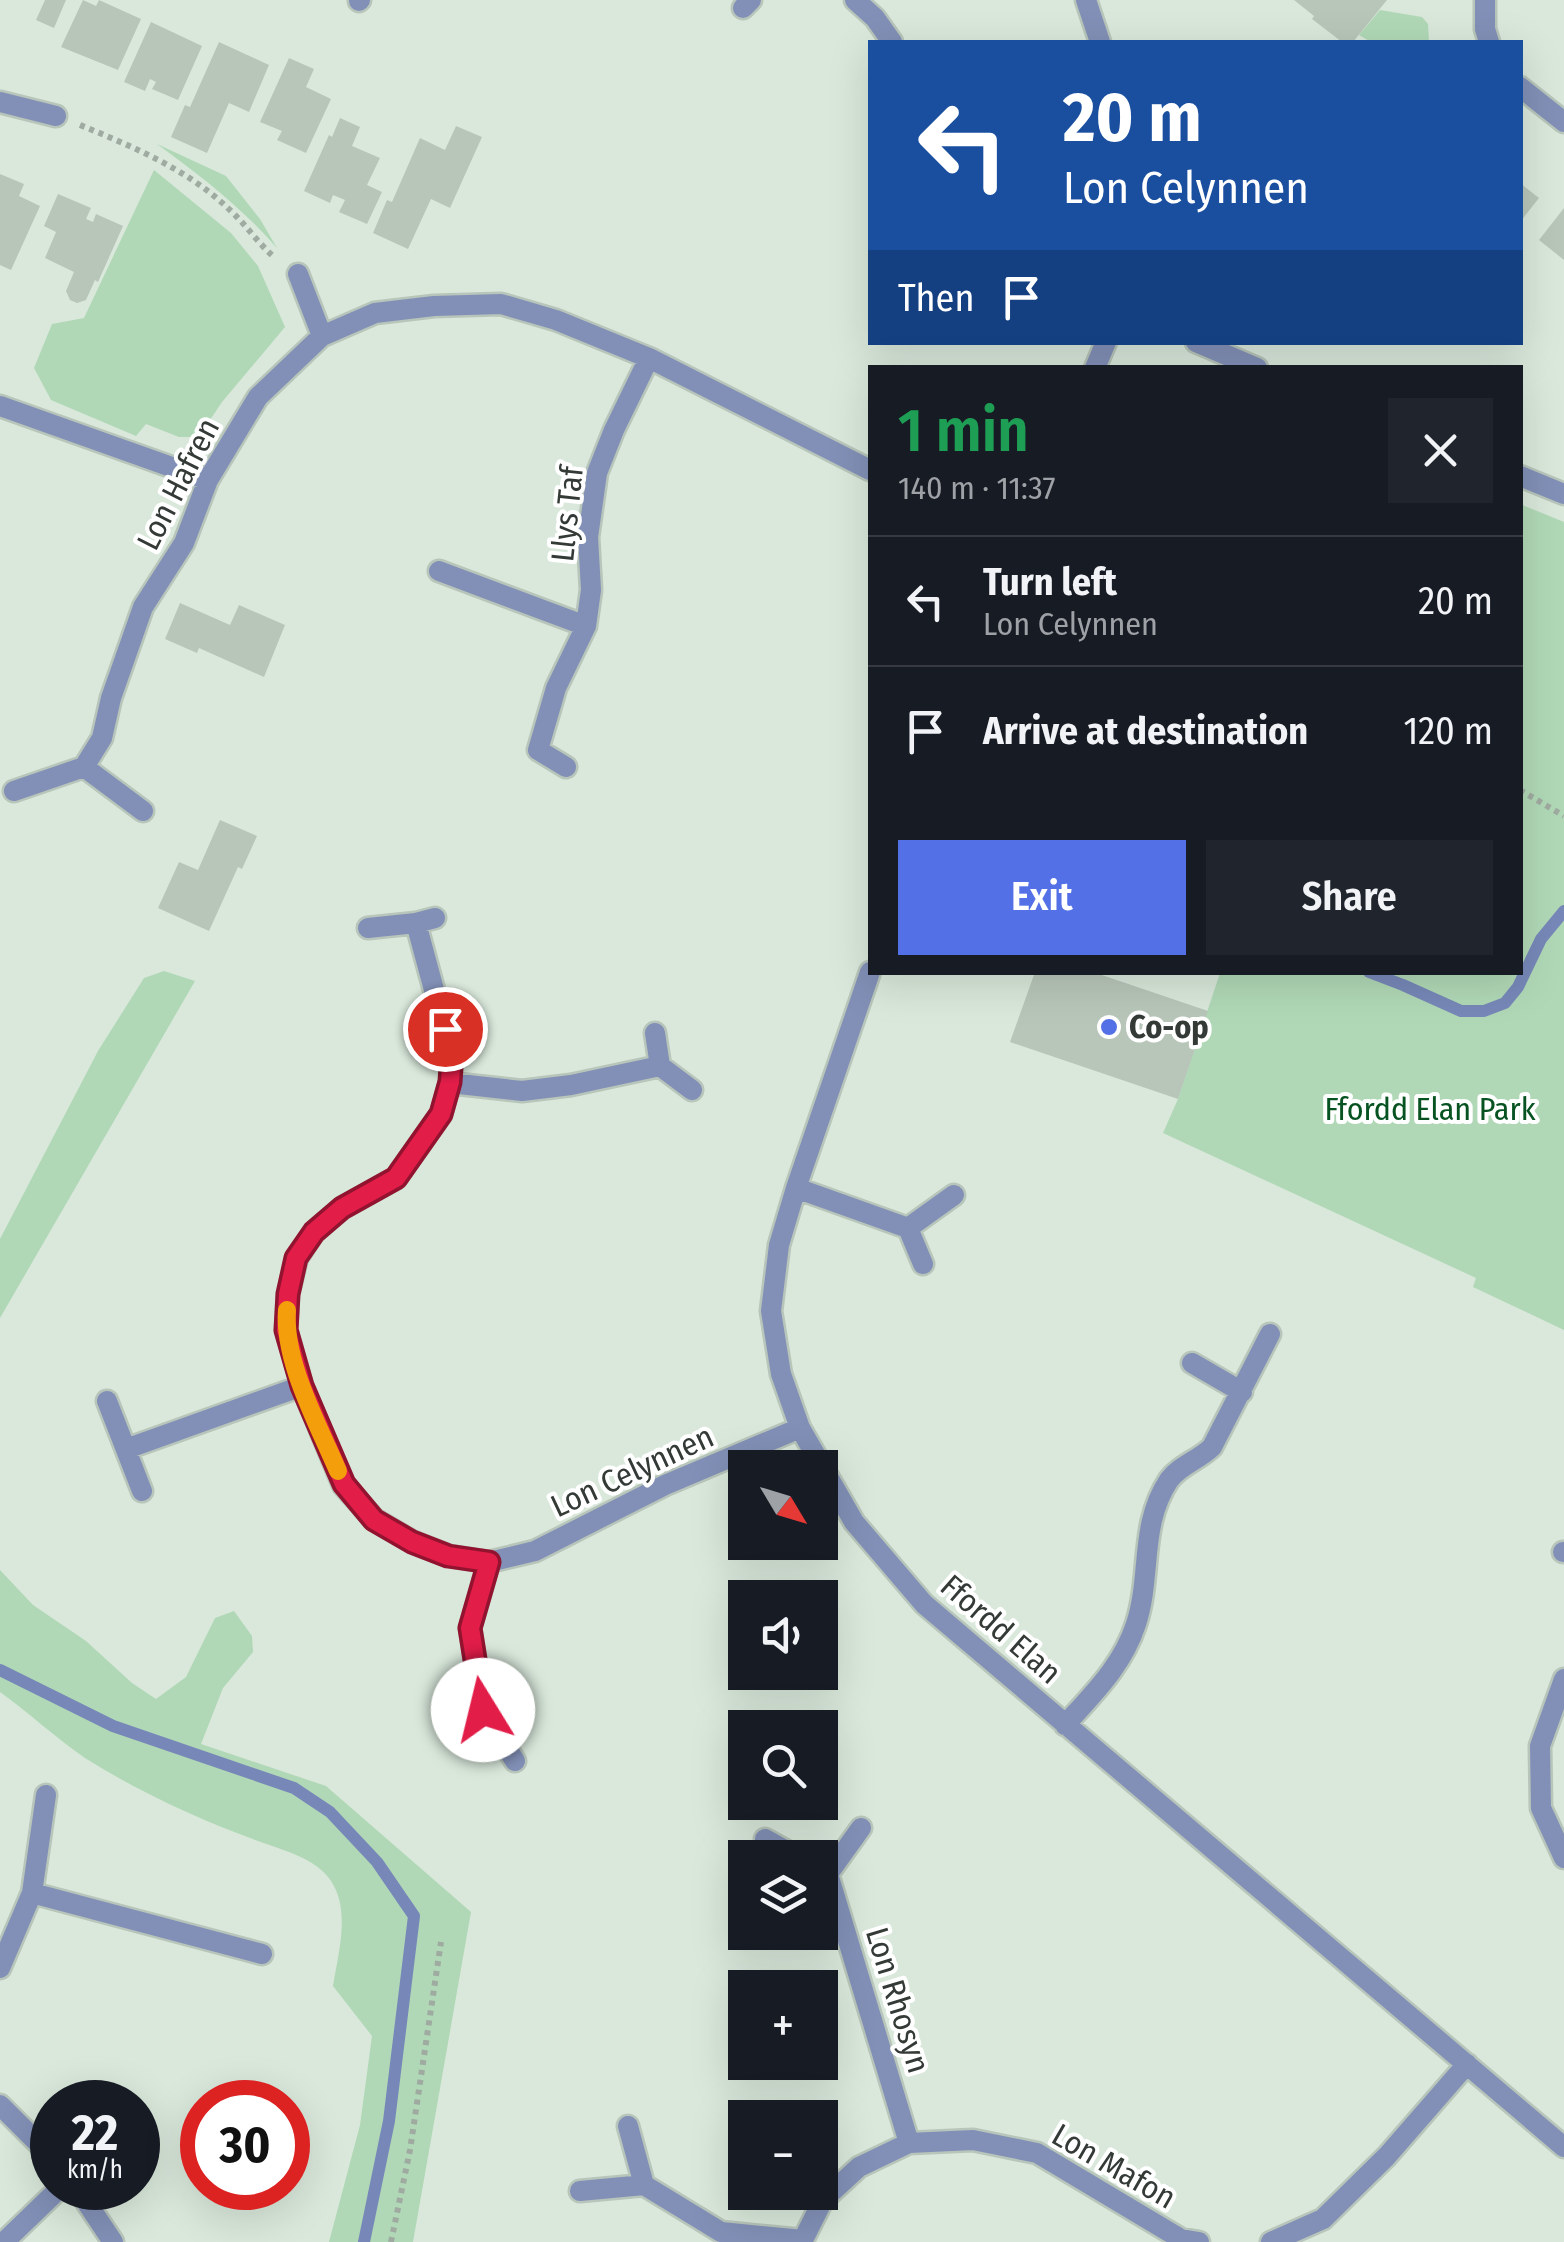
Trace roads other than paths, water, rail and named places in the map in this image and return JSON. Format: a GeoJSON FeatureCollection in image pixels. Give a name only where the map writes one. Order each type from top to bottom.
{"type":"FeatureCollection","features":[{"type":"Feature","properties":{"kind":"street"},"geometry":{"type":"LineString","coordinates":[[856,0],[891,40]]}},
{"type":"Feature","properties":{"kind":"street"},"geometry":{"type":"LineString","coordinates":[[1086,0],[1099,40]]}},
{"type":"Feature","properties":{"kind":"street"},"geometry":{"type":"LineString","coordinates":[[1484,0],[1488,40]]}},
{"type":"Feature","properties":{"kind":"street"},"geometry":{"type":"LineString","coordinates":[[1523,89],[1564,122]]}},
{"type":"Feature","properties":{"kind":"street"},"geometry":{"type":"LineString","coordinates":[[0,102],[56,116]]}},
{"type":"Feature","properties":{"kind":"street"},"geometry":{"type":"LineString","coordinates":[[298,274],[322,336]]}},
{"type":"Feature","properties":{"kind":"street","name":"Lon Hafren"},"geometry":{"type":"LineString","coordinates":[[84,767],[102,738],[111,698],[143,607],[184,543],[208,480],[258,397],[322,336],[375,313],[500,304],[556,320],[648,358],[868,469]]}},
{"type":"Feature","properties":{"kind":"street"},"geometry":{"type":"LineString","coordinates":[[1203,345],[1249,365]]}},
{"type":"Feature","properties":{"kind":"street","name":"Llys Taf"},"geometry":{"type":"LineString","coordinates":[[566,767],[538,750],[556,688],[586,626],[591,590],[588,538],[597,473],[648,358]]}},
{"type":"Feature","properties":{"kind":"street"},"geometry":{"type":"LineString","coordinates":[[0,406],[208,480]]}},
{"type":"Feature","properties":{"kind":"street"},"geometry":{"type":"LineString","coordinates":[[1523,477],[1564,494]]}},
{"type":"Feature","properties":{"kind":"street","name":"Llys Taf"},"geometry":{"type":"LineString","coordinates":[[439,571],[586,626]]}},
{"type":"Feature","properties":{"kind":"street"},"geometry":{"type":"LineString","coordinates":[[14,791],[84,767],[143,811]]}},
{"type":"Feature","properties":{"kind":"street","name":"Lon Celynnen"},"geometry":{"type":"LineString","coordinates":[[368,928],[426,921],[452,1053],[450,1082],[441,1114],[396,1178],[342,1208],[314,1232],[296,1258],[286,1330],[302,1386],[344,1484],[374,1520],[412,1542],[448,1556],[489,1562],[535,1550],[664,1485],[800,1428]]}},
{"type":"Feature","properties":{"kind":"street","name":"Ffordd Elan"},"geometry":{"type":"LineString","coordinates":[[869,975],[779,1246],[771,1311],[782,1374],[800,1428],[854,1522],[924,1604],[1564,2146]]}},
{"type":"Feature","properties":{"kind":"street"},"geometry":{"type":"LineString","coordinates":[[655,1033],[660,1066],[692,1090]]}},
{"type":"Feature","properties":{"kind":"street"},"geometry":{"type":"LineString","coordinates":[[450,1082],[522,1092],[660,1066]]}},
{"type":"Feature","properties":{"kind":"street"},"geometry":{"type":"LineString","coordinates":[[796,1188],[908,1228],[923,1264]]}},
{"type":"Feature","properties":{"kind":"street"},"geometry":{"type":"LineString","coordinates":[[908,1228],[954,1194]]}},
{"type":"Feature","properties":{"kind":"street"},"geometry":{"type":"LineString","coordinates":[[1064,1725],[1110,1675],[1136,1624],[1143,1594],[1146,1548],[1160,1497],[1172,1476],[1212,1447],[1270,1334]]}},
{"type":"Feature","properties":{"kind":"street"},"geometry":{"type":"LineString","coordinates":[[1192,1363],[1242,1392]]}},
{"type":"Feature","properties":{"kind":"street"},"geometry":{"type":"LineString","coordinates":[[126,1449],[302,1386]]}},
{"type":"Feature","properties":{"kind":"street"},"geometry":{"type":"LineString","coordinates":[[107,1401],[142,1491]]}},
{"type":"Feature","properties":{"kind":"street"},"geometry":{"type":"LineString","coordinates":[[489,1562],[470,1628],[483,1710],[515,1762]]}},
{"type":"Feature","properties":{"kind":"street"},"geometry":{"type":"LineString","coordinates":[[1564,1679],[1540,1746],[1541,1808],[1564,1858]]}},
{"type":"Feature","properties":{"kind":"street"},"geometry":{"type":"LineString","coordinates":[[0,1968],[32,1894],[46,1795]]}},
{"type":"Feature","properties":{"kind":"street","name":"Lon Rhosyn"},"geometry":{"type":"LineString","coordinates":[[838,1855],[861,1828]]}},
{"type":"Feature","properties":{"kind":"street"},"geometry":{"type":"LineString","coordinates":[[32,1894],[262,1954]]}},
{"type":"Feature","properties":{"kind":"street","name":"Lon Rhosyn"},"geometry":{"type":"LineString","coordinates":[[838,1917],[909,2143]]}},
{"type":"Feature","properties":{"kind":"street"},"geometry":{"type":"LineString","coordinates":[[1271,2242],[1323,2220],[1387,2156],[1467,2064]]}},
{"type":"Feature","properties":{"kind":"street"},"geometry":{"type":"LineString","coordinates":[[0,2106],[30,2133]]}},
{"type":"Feature","properties":{"kind":"street"},"geometry":{"type":"LineString","coordinates":[[628,2126],[644,2185]]}},
{"type":"Feature","properties":{"kind":"street","name":"Lon Mafon"},"geometry":{"type":"LineString","coordinates":[[803,2241],[823,2200],[858,2167],[909,2143],[973,2140],[1037,2153],[1181,2239],[1198,2242]]}},
{"type":"Feature","properties":{"kind":"street"},"geometry":{"type":"LineString","coordinates":[[580,2191],[644,2185],[721,2232],[803,2241]]}},
{"type":"Feature","properties":{"kind":"street"},"geometry":{"type":"LineString","coordinates":[[4,2242],[37,2210]]}},
{"type":"Feature","properties":{"kind":"street"},"geometry":{"type":"LineString","coordinates":[[92,2210],[113,2242]]}},
{"type":"Feature","properties":{"kind":"waterway"},"geometry":{"type":"LineString","coordinates":[[1377,975],[1461,1011],[1484,1011],[1505,1003],[1518,987],[1541,939],[1564,911]]}},
{"type":"Feature","properties":{"kind":"waterway"},"geometry":{"type":"LineString","coordinates":[[0,1670],[113,1726],[294,1788],[330,1812],[377,1862],[414,1916],[389,2121],[364,2242]]}},
{"type":"Feature","properties":{"kind":"place","name":"Co-op"},"geometry":{"type":"Point","coordinates":[1109,1027]}},
{"type":"Feature","properties":{"kind":"park label","name":"Ffordd Elan Park"},"geometry":{"type":"Point","coordinates":[1430,1109]}}]}
